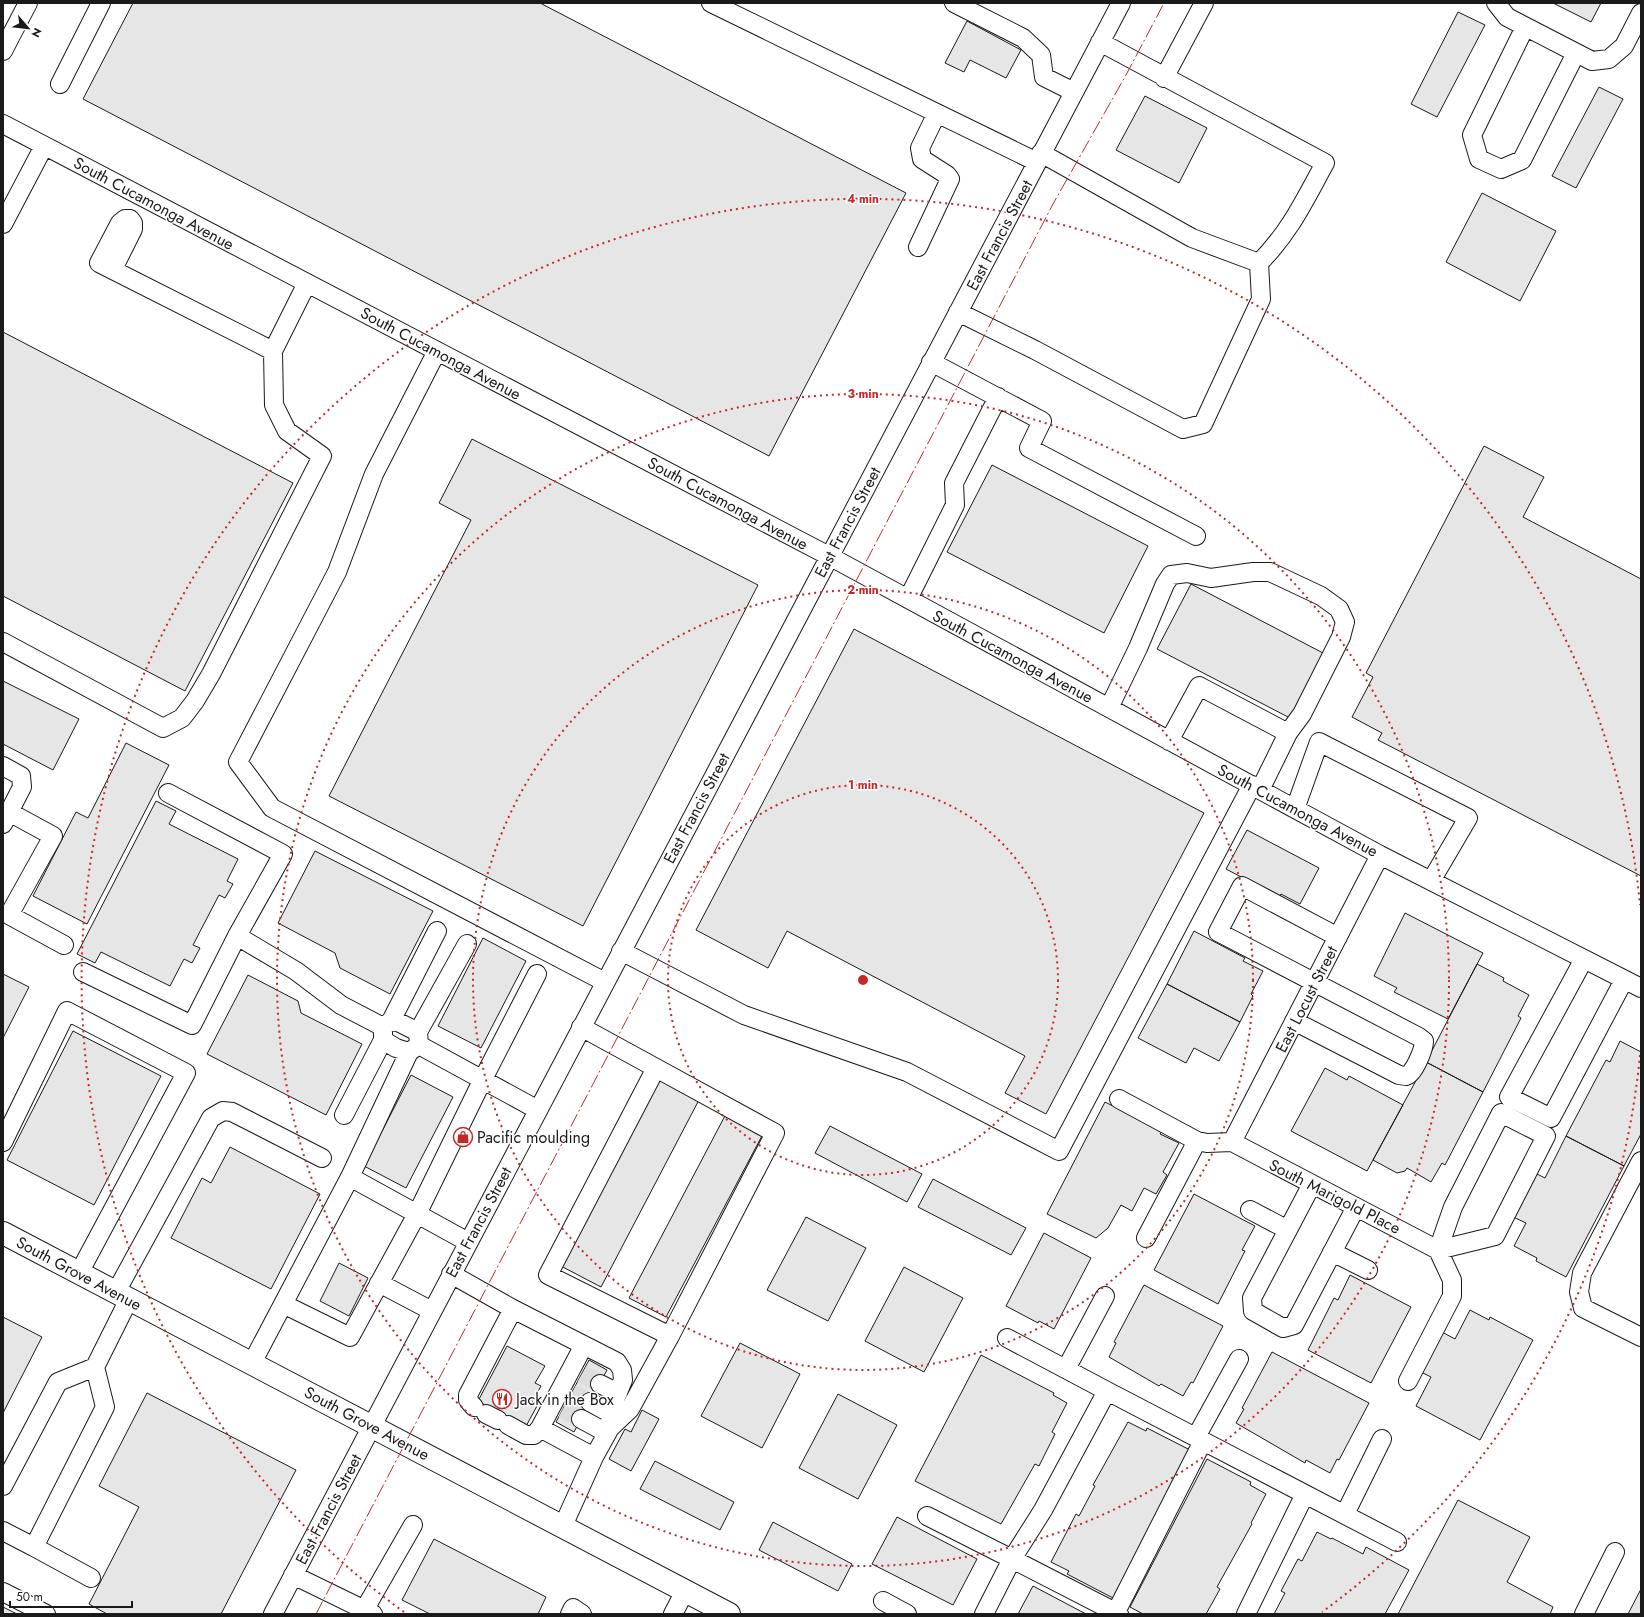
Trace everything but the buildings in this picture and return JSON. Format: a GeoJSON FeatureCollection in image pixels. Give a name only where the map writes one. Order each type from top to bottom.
{"type":"FeatureCollection","features":[{"type":"Feature","properties":{"kind":"main road","name":"South Grove Avenue"},"geometry":{"type":"LineString","coordinates":[[3,1233],[372,1425],[729,1614]]}},
{"type":"Feature","properties":{"kind":"street"},"geometry":{"type":"LineString","coordinates":[[3,52],[28,3]]}},
{"type":"Feature","properties":{"kind":"street"},"geometry":{"type":"LineString","coordinates":[[60,84],[101,3]]}},
{"type":"Feature","properties":{"kind":"street"},"geometry":{"type":"LineString","coordinates":[[711,3],[937,113],[1039,157],[1192,238],[1259,263]]}},
{"type":"Feature","properties":{"kind":"street"},"geometry":{"type":"LineString","coordinates":[[954,3],[1023,38],[1042,55],[1044,77],[1074,92]]}},
{"type":"Feature","properties":{"kind":"street","name":"East Francis Street"},"geometry":{"type":"LineString","coordinates":[[273,1614],[1120,3]]}},
{"type":"Feature","properties":{"kind":"street"},"geometry":{"type":"LineString","coordinates":[[1164,78],[1204,3]]}},
{"type":"Feature","properties":{"kind":"street"},"geometry":{"type":"LineString","coordinates":[[1496,3],[1507,17],[1592,61],[1609,59],[1624,46],[1641,13]]}},
{"type":"Feature","properties":{"kind":"street"},"geometry":{"type":"LineString","coordinates":[[1525,27],[1472,135],[1479,158],[1501,169],[1522,160],[1576,53]]}},
{"type":"Feature","properties":{"kind":"street"},"geometry":{"type":"LineString","coordinates":[[958,312],[1035,350],[1183,429],[1203,424],[1261,299],[1259,263],[1277,245],[1292,224],[1325,163],[1164,78],[1100,42]]}},
{"type":"Feature","properties":{"kind":"street"},"geometry":{"type":"LineString","coordinates":[[918,247],[950,179],[947,175],[922,159],[920,148],[937,113]]}},
{"type":"Feature","properties":{"kind":"street","name":"South Cucamonga Avenue"},"geometry":{"type":"LineString","coordinates":[[3,124],[829,556],[1380,855],[1641,988]]}},
{"type":"Feature","properties":{"kind":"street"},"geometry":{"type":"LineString","coordinates":[[3,224],[44,146]]}},
{"type":"Feature","properties":{"kind":"street"},"geometry":{"type":"LineString","coordinates":[[142,197],[130,219],[133,223],[133,229],[106,266],[273,351]]}},
{"type":"Feature","properties":{"kind":"street"},"geometry":{"type":"LineString","coordinates":[[3,642],[163,728],[182,718],[195,701],[211,674],[322,456],[287,431],[274,405],[273,351],[307,283]]}},
{"type":"Feature","properties":{"kind":"street"},"geometry":{"type":"LineString","coordinates":[[437,351],[374,474],[337,572],[238,762],[272,808],[604,982]]}},
{"type":"Feature","properties":{"kind":"street"},"geometry":{"type":"LineString","coordinates":[[931,362],[1042,421],[1029,448],[1196,536]]}},
{"type":"Feature","properties":{"kind":"street"},"geometry":{"type":"LineString","coordinates":[[908,599],[955,505],[954,484],[998,398]]}},
{"type":"Feature","properties":{"kind":"street"},"geometry":{"type":"LineString","coordinates":[[621,951],[744,1015],[908,1072],[1059,1151],[1256,787],[1288,732],[1302,714],[1341,637],[1345,622],[1339,608],[1322,596],[1270,572],[1253,572],[1211,578],[1187,572],[1171,575],[1165,584],[1138,648],[1109,708]]}},
{"type":"Feature","properties":{"kind":"street"},"geometry":{"type":"LineString","coordinates":[[1169,741],[1199,686],[1288,732]]}},
{"type":"Feature","properties":{"kind":"street"},"geometry":{"type":"LineString","coordinates":[[1295,809],[1319,742],[1468,818],[1432,881]]}},
{"type":"Feature","properties":{"kind":"street"},"geometry":{"type":"LineString","coordinates":[[3,766],[21,776],[22,787],[6,818],[53,836],[6,914],[64,945]]}},
{"type":"Feature","properties":{"kind":"street"},"geometry":{"type":"LineString","coordinates":[[83,972],[192,1025],[237,936],[283,854],[168,793]]}},
{"type":"Feature","properties":{"kind":"street","name":"East Locust Street"},"geometry":{"type":"LineString","coordinates":[[1232,1142],[1380,855]]}},
{"type":"Feature","properties":{"kind":"street"},"geometry":{"type":"LineString","coordinates":[[1294,1021],[1399,1075],[1406,1076],[1411,1073],[1424,1048],[1424,1041],[1419,1037],[1218,932],[1242,886],[1338,937]]}},
{"type":"Feature","properties":{"kind":"street"},"geometry":{"type":"LineString","coordinates":[[344,1115],[386,1029],[437,931]]}},
{"type":"Feature","properties":{"kind":"street"},"geometry":{"type":"LineString","coordinates":[[237,936],[296,971],[341,1005],[386,1029],[396,1048],[416,1043]]}},
{"type":"Feature","properties":{"kind":"street"},"geometry":{"type":"LineString","coordinates":[[252,1363],[350,1177],[467,944]]}},
{"type":"Feature","properties":{"kind":"street"},"geometry":{"type":"LineString","coordinates":[[1584,959],[1509,1097],[1551,1118],[1624,980]]}},
{"type":"Feature","properties":{"kind":"street"},"geometry":{"type":"LineString","coordinates":[[283,1304],[350,1337],[417,1214],[482,1079],[537,974]]}},
{"type":"Feature","properties":{"kind":"street"},"geometry":{"type":"LineString","coordinates":[[3,1142],[67,1012],[186,1073],[79,1273]]}},
{"type":"Feature","properties":{"kind":"street"},"geometry":{"type":"LineString","coordinates":[[386,1029],[398,1022],[416,1043],[538,1110]]}},
{"type":"Feature","properties":{"kind":"street"},"geometry":{"type":"LineString","coordinates":[[581,1027],[775,1133],[670,1336],[630,1409],[609,1425],[581,1419]]}},
{"type":"Feature","properties":{"kind":"street"},"geometry":{"type":"LineString","coordinates":[[656,1068],[548,1275],[670,1336]]}},
{"type":"Feature","properties":{"kind":"street"},"geometry":{"type":"LineString","coordinates":[[1119,1099],[1197,1141],[1207,1143],[1232,1142]]}},
{"type":"Feature","properties":{"kind":"street"},"geometry":{"type":"LineString","coordinates":[[34,1547],[105,1407],[95,1367],[123,1296],[211,1118],[223,1111],[232,1112],[322,1158]]}},
{"type":"Feature","properties":{"kind":"street"},"geometry":{"type":"LineString","coordinates":[[1408,1381],[1452,1296],[1452,1280],[1438,1250],[1453,1207],[1501,1113],[1546,1136],[1495,1236],[1438,1250]]}},
{"type":"Feature","properties":{"kind":"street"},"geometry":{"type":"LineString","coordinates":[[1146,1238],[1197,1141]]}},
{"type":"Feature","properties":{"kind":"street","name":"South Marigold Place"},"geometry":{"type":"LineString","coordinates":[[1232,1142],[1438,1250]]}},
{"type":"Feature","properties":{"kind":"street"},"geometry":{"type":"LineString","coordinates":[[1641,1161],[1582,1273],[1578,1292],[1583,1308],[1641,1337]]}},
{"type":"Feature","properties":{"kind":"street"},"geometry":{"type":"LineString","coordinates":[[350,1177],[468,1242]]}},
{"type":"Feature","properties":{"kind":"street"},"geometry":{"type":"LineString","coordinates":[[1312,1184],[1252,1298],[1252,1311],[1283,1328],[1294,1326],[1356,1207]]}},
{"type":"Feature","properties":{"kind":"street"},"geometry":{"type":"LineString","coordinates":[[1250,1210],[1288,1230]]}},
{"type":"Feature","properties":{"kind":"street"},"geometry":{"type":"LineString","coordinates":[[1332,1252],[1368,1270]]}},
{"type":"Feature","properties":{"kind":"street"},"geometry":{"type":"LineString","coordinates":[[451,1274],[512,1309],[617,1362],[622,1370],[623,1380],[609,1425],[562,1526]]}},
{"type":"Feature","properties":{"kind":"street"},"geometry":{"type":"LineString","coordinates":[[379,1283],[432,1311]]}},
{"type":"Feature","properties":{"kind":"street"},"geometry":{"type":"LineString","coordinates":[[1066,1369],[1105,1296]]}},
{"type":"Feature","properties":{"kind":"street"},"geometry":{"type":"LineString","coordinates":[[512,1309],[468,1395],[468,1400],[491,1417],[526,1435],[534,1435],[558,1407],[577,1371],[584,1345]]}},
{"type":"Feature","properties":{"kind":"street"},"geometry":{"type":"LineString","coordinates":[[1007,1338],[1397,1542]]}},
{"type":"Feature","properties":{"kind":"street"},"geometry":{"type":"LineString","coordinates":[[927,1516],[1117,1613],[1239,1359]]}},
{"type":"Feature","properties":{"kind":"street"},"geometry":{"type":"LineString","coordinates":[[3,1486],[58,1382],[95,1367]]}},
{"type":"Feature","properties":{"kind":"street"},"geometry":{"type":"LineString","coordinates":[[600,1384],[618,1393]]}},
{"type":"Feature","properties":{"kind":"street"},"geometry":{"type":"LineString","coordinates":[[984,1614],[1012,1559],[1043,1510],[1107,1391]]}},
{"type":"Feature","properties":{"kind":"street"},"geometry":{"type":"LineString","coordinates":[[590,1402],[609,1425]]}},
{"type":"Feature","properties":{"kind":"street"},"geometry":{"type":"LineString","coordinates":[[540,1428],[594,1457]]}},
{"type":"Feature","properties":{"kind":"street"},"geometry":{"type":"LineString","coordinates":[[1345,1514],[1382,1439]]}},
{"type":"Feature","properties":{"kind":"street"},"geometry":{"type":"LineString","coordinates":[[1246,1614],[1305,1494]]}},
{"type":"Feature","properties":{"kind":"street"},"geometry":{"type":"LineString","coordinates":[[293,1575],[366,1613],[412,1525]]}},
{"type":"Feature","properties":{"kind":"street"},"geometry":{"type":"LineString","coordinates":[[3,1531],[91,1578]]}},
{"type":"Feature","properties":{"kind":"street"},"geometry":{"type":"LineString","coordinates":[[1584,1614],[1615,1552]]}},
{"type":"Feature","properties":{"kind":"street"},"geometry":{"type":"LineString","coordinates":[[673,1614],[685,1591]]}},
{"type":"Feature","properties":{"kind":"street"},"geometry":{"type":"LineString","coordinates":[[3,1592],[46,1614]]}},
{"type":"Feature","properties":{"kind":"street"},"geometry":{"type":"LineString","coordinates":[[883,1601],[907,1614]]}},
{"type":"Feature","properties":{"kind":"street"},"geometry":{"type":"LineString","coordinates":[[570,1614],[573,1608],[582,1614]]}},
{"type":"Feature","properties":{"kind":"tunnel"},"geometry":{"type":"LineString","coordinates":[[582,1374],[600,1384]]}},
{"type":"Feature","properties":{"kind":"tunnel"},"geometry":{"type":"LineString","coordinates":[[572,1393],[590,1402]]}},
{"type":"Feature","properties":{"kind":"tunnel"},"geometry":{"type":"LineString","coordinates":[[563,1409],[581,1419]]}},
{"type":"Feature","properties":{"kind":"power"},"geometry":{"type":"LineString","coordinates":[[316,1614],[1053,204],[1126,75],[1164,3]]}},
{"type":"Feature","properties":{"kind":"place","name":"Pacific moulding"},"geometry":{"type":"Point","coordinates":[463,1137]}},
{"type":"Feature","properties":{"kind":"place","name":"Jack in the Box"},"geometry":{"type":"Point","coordinates":[502,1399]}}]}
